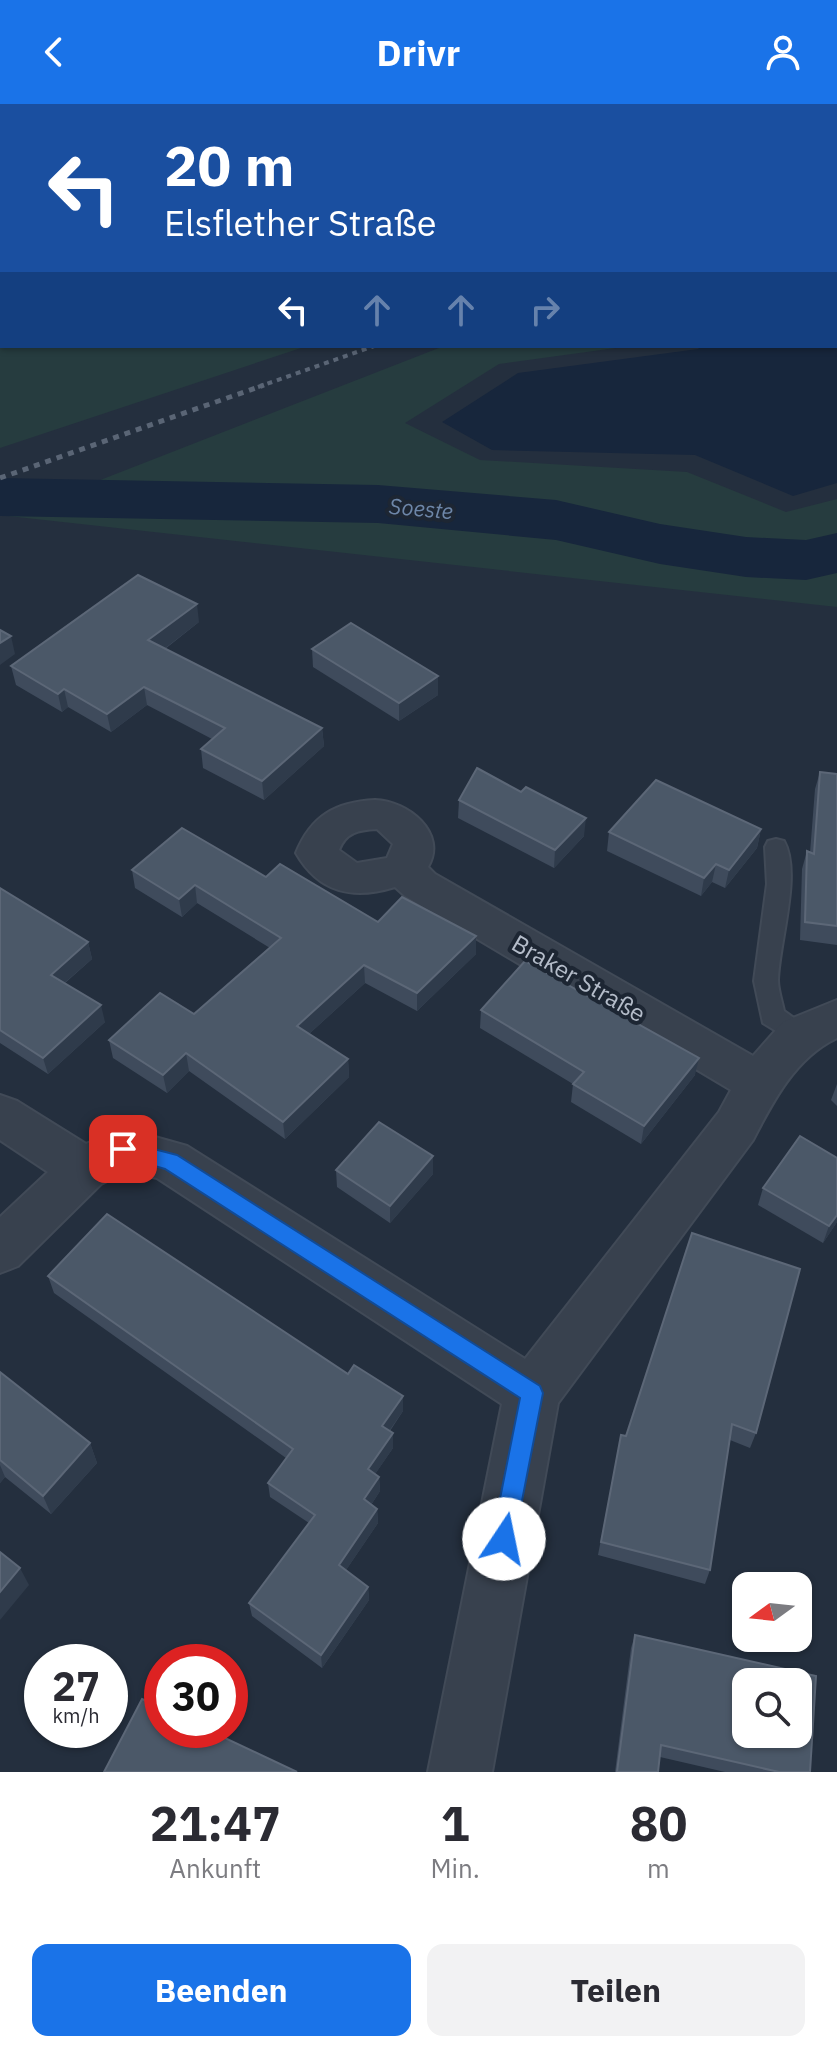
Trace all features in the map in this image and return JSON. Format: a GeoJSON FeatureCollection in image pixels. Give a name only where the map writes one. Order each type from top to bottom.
{"type":"FeatureCollection","features":[{"type":"Feature","properties":{"kind":"street","name":"Braker Straße"},"geometry":{"type":"LineString","coordinates":[[402,869],[420,885],[759,1083]]}},
{"type":"Feature","properties":{"kind":"street"},"geometry":{"type":"LineString","coordinates":[[460,1772],[532,1393],[736,1126],[759,1083],[818,1026]]}},
{"type":"Feature","properties":{"kind":"street"},"geometry":{"type":"LineString","coordinates":[[0,1115],[84,1169]]}},
{"type":"Feature","properties":{"kind":"street"},"geometry":{"type":"LineString","coordinates":[[0,1250],[84,1169],[123,1149],[170,1161],[532,1393]]}},
{"type":"Feature","properties":{"kind":"lane"},"geometry":{"type":"LineString","coordinates":[[776,847],[779,884],[766,981],[772,1016],[818,1026]]}},
{"type":"Feature","properties":{"kind":"green space"},"geometry":{"type":"Polygon","coordinates":[[[0,348],[301,348],[0,448],[0,348]]]}},
{"type":"Feature","properties":{"kind":"green space"},"geometry":{"type":"Polygon","coordinates":[[[439,348],[615,348],[499,364],[405,423],[480,460],[687,472],[786,512],[837,499],[837,607],[8,516],[439,348]]]}},
{"type":"Feature","properties":{"kind":"water"},"geometry":{"type":"Polygon","coordinates":[[[837,348],[837,483],[793,496],[695,455],[492,450],[442,422],[518,373],[698,349],[837,348]]]}},
{"type":"Feature","properties":{"kind":"building"},"geometry":{"type":"Polygon","coordinates":[[[138,575],[197,604],[148,640],[322,728],[262,781],[201,749],[225,728],[144,687],[107,714],[64,689],[58,694],[11,666],[138,575]]]}},
{"type":"Feature","properties":{"kind":"building"},"geometry":{"type":"Polygon","coordinates":[[[351,623],[438,676],[399,703],[312,649],[351,623]]]}},
{"type":"Feature","properties":{"kind":"building"},"geometry":{"type":"Polygon","coordinates":[[[0,630],[11,636],[0,643],[0,630]]]}},
{"type":"Feature","properties":{"kind":"building"},"geometry":{"type":"Polygon","coordinates":[[[477,768],[521,792],[526,787],[586,818],[555,850],[459,800],[477,768]]]}},
{"type":"Feature","properties":{"kind":"building"},"geometry":{"type":"Polygon","coordinates":[[[820,772],[837,774],[837,926],[805,922],[807,851],[814,854],[820,772]]]}},
{"type":"Feature","properties":{"kind":"building"},"geometry":{"type":"Polygon","coordinates":[[[656,780],[761,829],[729,870],[716,864],[704,878],[609,832],[656,780]]]}},
{"type":"Feature","properties":{"kind":"building"},"geometry":{"type":"Polygon","coordinates":[[[182,828],[266,877],[280,864],[378,922],[402,897],[476,936],[417,993],[364,965],[297,1026],[348,1059],[283,1122],[186,1053],[163,1075],[109,1040],[160,993],[194,1014],[281,938],[195,885],[179,899],[132,870],[182,828]]]}},
{"type":"Feature","properties":{"kind":"building"},"geometry":{"type":"Polygon","coordinates":[[[0,888],[88,942],[51,975],[101,1005],[43,1058],[0,1030],[0,888]]]}},
{"type":"Feature","properties":{"kind":"building"},"geometry":{"type":"Polygon","coordinates":[[[525,961],[699,1058],[644,1126],[573,1084],[584,1072],[481,1010],[525,961]]]}},
{"type":"Feature","properties":{"kind":"building"},"geometry":{"type":"Polygon","coordinates":[[[379,1122],[433,1156],[390,1206],[336,1170],[379,1122]]]}},
{"type":"Feature","properties":{"kind":"building"},"geometry":{"type":"Polygon","coordinates":[[[800,1136],[837,1158],[837,1215],[829,1226],[763,1188],[800,1136]]]}},
{"type":"Feature","properties":{"kind":"building"},"geometry":{"type":"Polygon","coordinates":[[[107,1214],[348,1374],[354,1365],[403,1396],[382,1426],[393,1433],[368,1469],[379,1477],[364,1499],[377,1509],[339,1565],[368,1587],[321,1655],[249,1603],[315,1515],[268,1483],[293,1449],[48,1276],[107,1214]]]}},
{"type":"Feature","properties":{"kind":"building"},"geometry":{"type":"Polygon","coordinates":[[[692,1233],[800,1269],[756,1433],[732,1424],[710,1570],[601,1542],[621,1435],[626,1436],[692,1233]]]}},
{"type":"Feature","properties":{"kind":"building"},"geometry":{"type":"Polygon","coordinates":[[[0,1372],[90,1443],[43,1496],[0,1460],[0,1372]]]}},
{"type":"Feature","properties":{"kind":"building"},"geometry":{"type":"Polygon","coordinates":[[[0,1552],[20,1568],[0,1592],[0,1552]]]}},
{"type":"Feature","properties":{"kind":"building"},"geometry":{"type":"Polygon","coordinates":[[[635,1635],[781,1668],[732,1668],[732,1748],[812,1748],[810,1772],[779,1772],[661,1745],[658,1772],[617,1772],[635,1635]]]}},
{"type":"Feature","properties":{"kind":"building"},"geometry":{"type":"Polygon","coordinates":[[[812,1675],[816,1676],[812,1740],[812,1675]]]}},
{"type":"Feature","properties":{"kind":"building"},"geometry":{"type":"Polygon","coordinates":[[[142,1699],[144,1748],[246,1748],[297,1772],[104,1772],[116,1748],[128,1748],[128,1726],[142,1699]]]}},
{"type":"Feature","properties":{"kind":"waterway","name":"Soeste"},"geometry":{"type":"LineString","coordinates":[[0,497],[378,504],[556,520],[660,544],[746,557],[806,560],[837,553]]}},
{"type":"Feature","properties":{"kind":"railway"},"geometry":{"type":"LineString","coordinates":[[258,387],[368,348]]}},
{"type":"Feature","properties":{"kind":"railway"},"geometry":{"type":"LineString","coordinates":[[0,478],[264,385]]}},
{"type":"Feature","properties":{"kind":"route"},"geometry":{"type":"LineString","coordinates":[[123,1149],[170,1161],[532,1393],[504,1539]]}}]}
